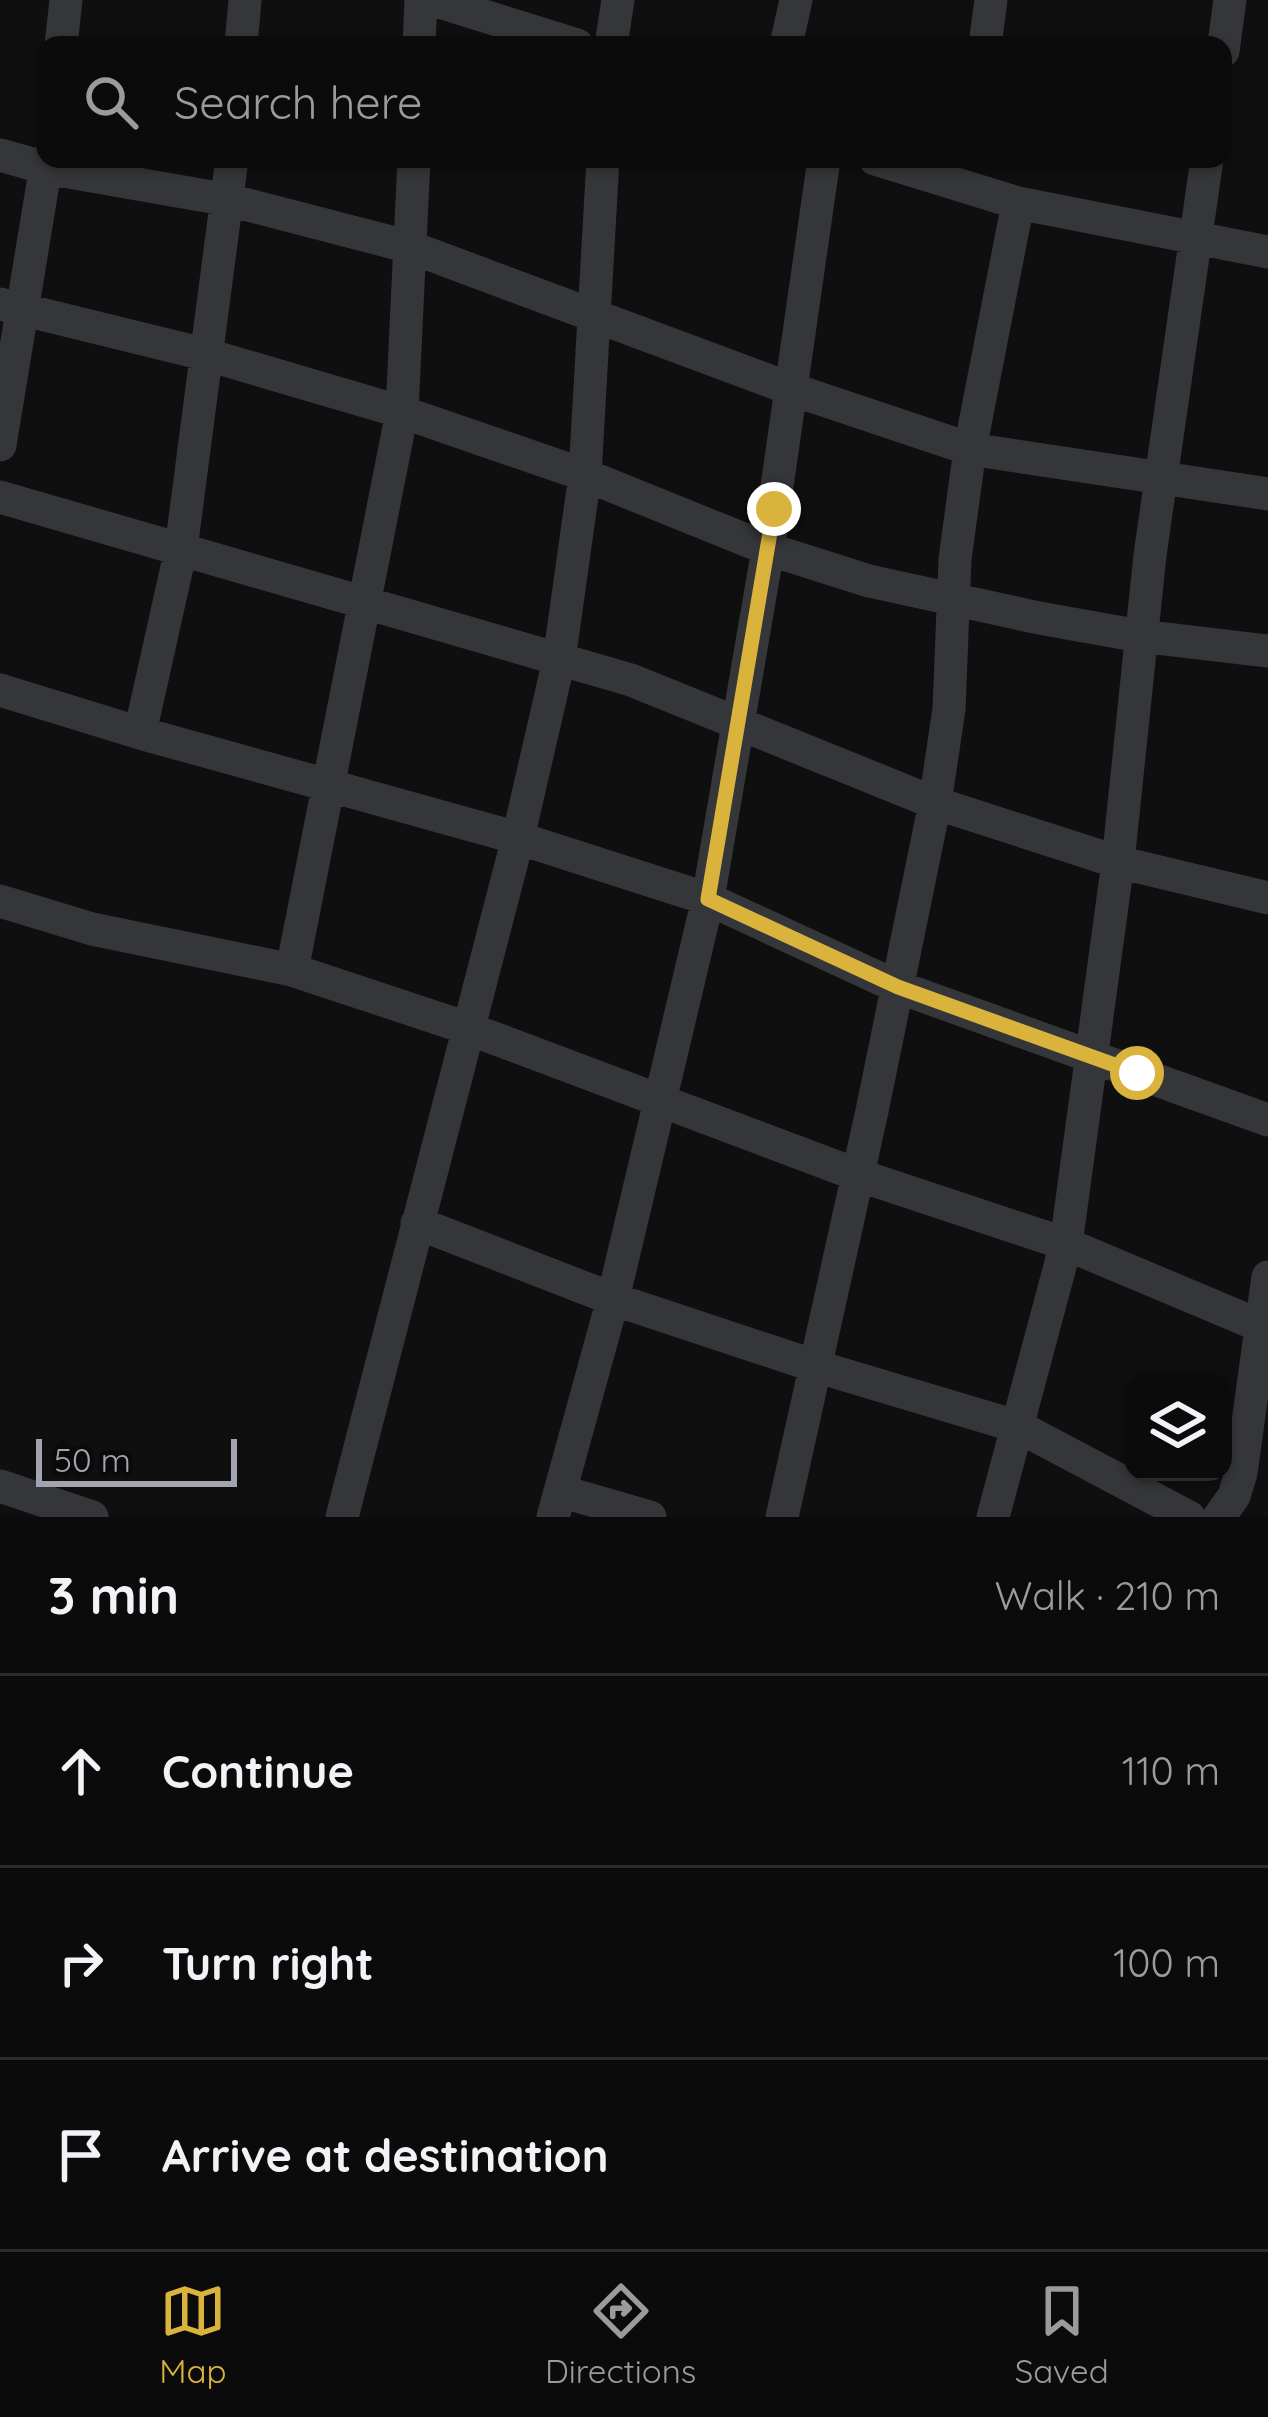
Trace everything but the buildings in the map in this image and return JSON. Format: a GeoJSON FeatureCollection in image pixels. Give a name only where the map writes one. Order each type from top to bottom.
{"type":"FeatureCollection","features":[{"type":"Feature","properties":{"kind":"street"},"geometry":{"type":"LineString","coordinates":[[62,36],[66,0]]}},
{"type":"Feature","properties":{"kind":"street"},"geometry":{"type":"LineString","coordinates":[[242,36],[244,0]]}},
{"type":"Feature","properties":{"kind":"street"},"geometry":{"type":"LineString","coordinates":[[419,36],[421,0]]}},
{"type":"Feature","properties":{"kind":"street"},"geometry":{"type":"LineString","coordinates":[[433,0],[548,36]]}},
{"type":"Feature","properties":{"kind":"street"},"geometry":{"type":"LineString","coordinates":[[612,36],[618,0]]}},
{"type":"Feature","properties":{"kind":"street"},"geometry":{"type":"LineString","coordinates":[[788,36],[796,0]]}},
{"type":"Feature","properties":{"kind":"street"},"geometry":{"type":"LineString","coordinates":[[986,36],[991,0]]}},
{"type":"Feature","properties":{"kind":"street"},"geometry":{"type":"LineString","coordinates":[[1225,36],[1230,0]]}},
{"type":"Feature","properties":{"kind":"street"},"geometry":{"type":"LineString","coordinates":[[0,155],[36,162]]}},
{"type":"Feature","properties":{"kind":"street"},"geometry":{"type":"LineString","coordinates":[[0,445],[12,308],[45,168]]}},
{"type":"Feature","properties":{"kind":"street"},"geometry":{"type":"LineString","coordinates":[[66,168],[229,200],[410,247],[791,389],[970,449],[1268,494]]}},
{"type":"Feature","properties":{"kind":"street"},"geometry":{"type":"LineString","coordinates":[[140,733],[181,549],[231,168]]}},
{"type":"Feature","properties":{"kind":"street"},"geometry":{"type":"LineString","coordinates":[[292,970],[402,412],[414,168]]}},
{"type":"Feature","properties":{"kind":"street"},"geometry":{"type":"LineString","coordinates":[[342,1517],[518,838],[559,660],[585,475],[602,168]]}},
{"type":"Feature","properties":{"kind":"street"},"geometry":{"type":"LineString","coordinates":[[650,1517],[557,1504],[613,1299],[708,899],[768,549],[823,168]]}},
{"type":"Feature","properties":{"kind":"street"},"geometry":{"type":"LineString","coordinates":[[993,1517],[1066,1244],[1118,862],[1140,636],[1207,168]]}},
{"type":"Feature","properties":{"kind":"street"},"geometry":{"type":"LineString","coordinates":[[957,172],[1018,203],[1268,251]]}},
{"type":"Feature","properties":{"kind":"street"},"geometry":{"type":"LineString","coordinates":[[782,1517],[935,803],[949,709],[956,559],[970,449],[1018,203]]}},
{"type":"Feature","properties":{"kind":"street"},"geometry":{"type":"LineString","coordinates":[[12,308],[208,355],[402,412],[585,475],[768,549],[956,603],[1140,636],[1268,651]]}},
{"type":"Feature","properties":{"kind":"street"},"geometry":{"type":"LineString","coordinates":[[0,496],[631,680],[935,803],[1118,862],[1268,898]]}},
{"type":"Feature","properties":{"kind":"street"},"geometry":{"type":"LineString","coordinates":[[0,691],[518,838],[708,899],[898,987],[1268,1120]]}},
{"type":"Feature","properties":{"kind":"street"},"geometry":{"type":"LineString","coordinates":[[0,901],[92,929],[292,970],[467,1028],[858,1175],[1066,1244],[1265,1329]]}},
{"type":"Feature","properties":{"kind":"street"},"geometry":{"type":"LineString","coordinates":[[417,1223],[613,1299],[1019,1427],[1189,1517]]}},
{"type":"Feature","properties":{"kind":"street"},"geometry":{"type":"LineString","coordinates":[[1219,1517],[1234,1496],[1241,1474],[1265,1329],[1268,1277]]}},
{"type":"Feature","properties":{"kind":"street"},"geometry":{"type":"LineString","coordinates":[[0,1486],[92,1517]]}},
{"type":"Feature","properties":{"kind":"route"},"geometry":{"type":"LineString","coordinates":[[774,509],[708,899],[898,987],[1137,1073]]}}]}
